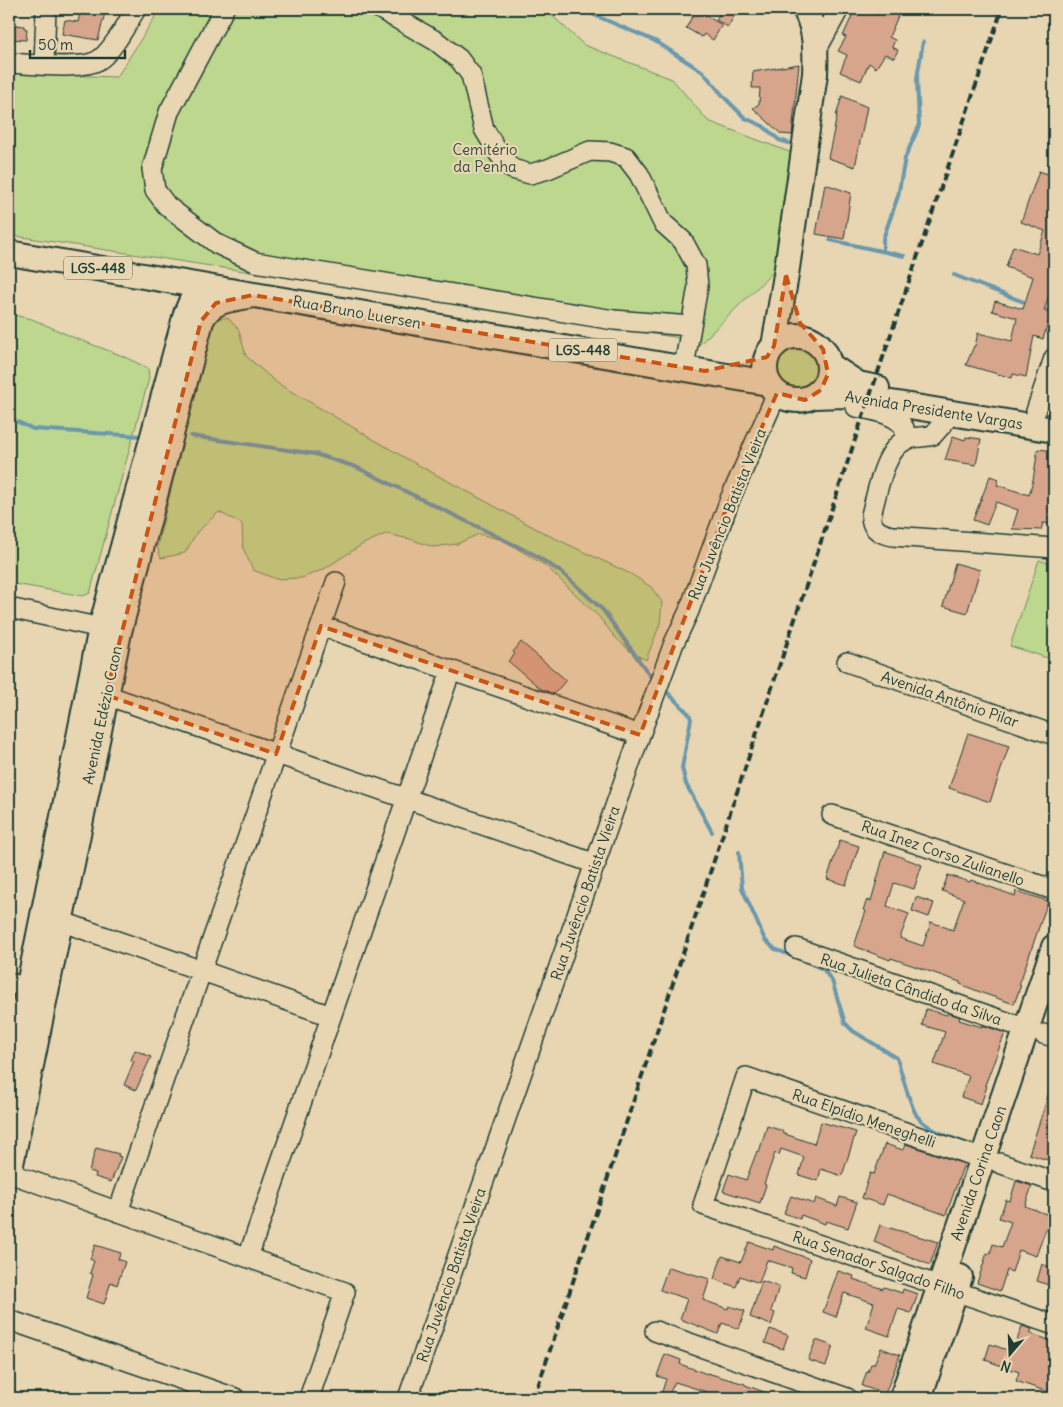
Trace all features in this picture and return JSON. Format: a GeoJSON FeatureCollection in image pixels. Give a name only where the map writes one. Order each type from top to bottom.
{"type":"FeatureCollection","features":[{"type":"Feature","properties":{"kind":"main road"},"geometry":{"type":"LineString","coordinates":[[770,351],[790,337],[808,338],[823,349],[829,366],[826,383],[814,396],[805,400],[795,400],[785,398],[773,388],[765,375],[770,351],[786,275],[814,84],[816,51],[814,30],[805,9]]}},
{"type":"Feature","properties":{"kind":"main road","name":"Rua Bruno Luersen"},"geometry":{"type":"LineString","coordinates":[[9,253],[694,369],[773,388]]}},
{"type":"Feature","properties":{"kind":"main road"},"geometry":{"type":"LineString","coordinates":[[786,275],[793,308],[800,323],[816,343]]}},
{"type":"Feature","properties":{"kind":"main road"},"geometry":{"type":"LineString","coordinates":[[167,280],[178,289],[184,300],[186,314]]}},
{"type":"Feature","properties":{"kind":"main road","name":"Avenida Edézio Caon"},"geometry":{"type":"LineString","coordinates":[[9,1084],[28,987],[110,630],[186,314],[191,302],[204,286]]}},
{"type":"Feature","properties":{"kind":"main road","name":"Avenida Edézio Caon"},"geometry":{"type":"LineString","coordinates":[[9,1173],[28,987],[60,921],[106,695],[110,630],[201,321],[209,308],[216,303],[253,295]]}},
{"type":"Feature","properties":{"kind":"main road","name":"Rua Bruno Luersen"},"geometry":{"type":"LineString","coordinates":[[694,369],[737,366],[770,351]]}},
{"type":"Feature","properties":{"kind":"main road","name":"Avenida Presidente Vargas"},"geometry":{"type":"LineString","coordinates":[[829,366],[849,380],[866,387],[1045,412]]}},
{"type":"Feature","properties":{"kind":"main road","name":"Avenida Presidente Vargas"},"geometry":{"type":"LineString","coordinates":[[814,396],[843,395],[1054,430]]}},
{"type":"Feature","properties":{"kind":"main road","name":"Avenida Corina Caon"},"geometry":{"type":"LineString","coordinates":[[1041,1033],[1054,947]]}},
{"type":"Feature","properties":{"kind":"main road","name":"Avenida Corina Caon"},"geometry":{"type":"LineString","coordinates":[[919,1398],[948,1288],[991,1161],[1054,999]]}},
{"type":"Feature","properties":{"kind":"main road","name":"Avenida Corina Caon"},"geometry":{"type":"LineString","coordinates":[[902,1398],[948,1288]]}},
{"type":"Feature","properties":{"kind":"street"},"geometry":{"type":"LineString","coordinates":[[44,64],[46,9]]}},
{"type":"Feature","properties":{"kind":"street"},"geometry":{"type":"LineString","coordinates":[[9,64],[80,65],[97,61],[111,47],[136,9]]}},
{"type":"Feature","properties":{"kind":"street"},"geometry":{"type":"LineString","coordinates":[[224,9],[169,112],[152,169],[155,190],[167,206],[217,244],[256,262],[614,320],[691,326]]}},
{"type":"Feature","properties":{"kind":"street"},"geometry":{"type":"LineString","coordinates":[[380,9],[436,41],[460,59],[471,75],[484,129],[499,154],[512,169],[530,174],[548,169],[590,152],[610,152],[626,157],[640,174],[664,223],[683,242],[696,265],[698,286],[691,326],[694,369]]}},
{"type":"Feature","properties":{"kind":"street"},"geometry":{"type":"LineString","coordinates":[[816,51],[839,9]]}},
{"type":"Feature","properties":{"kind":"street"},"geometry":{"type":"LineString","coordinates":[[1045,412],[1054,358]]}},
{"type":"Feature","properties":{"kind":"street","name":"Rua Juvêncio Batista Vieira"},"geometry":{"type":"LineString","coordinates":[[408,1398],[640,736],[773,388]]}},
{"type":"Feature","properties":{"kind":"street"},"geometry":{"type":"LineString","coordinates":[[814,396],[872,411],[898,420],[904,429],[905,440]]}},
{"type":"Feature","properties":{"kind":"street"},"geometry":{"type":"LineString","coordinates":[[952,413],[933,435],[905,440],[896,447],[889,458],[871,515],[871,522],[876,530],[893,536],[1054,548]]}},
{"type":"Feature","properties":{"kind":"street"},"geometry":{"type":"LineString","coordinates":[[118,1212],[336,582]]}},
{"type":"Feature","properties":{"kind":"street"},"geometry":{"type":"LineString","coordinates":[[9,608],[110,630]]}},
{"type":"Feature","properties":{"kind":"street"},"geometry":{"type":"LineString","coordinates":[[321,626],[640,736]]}},
{"type":"Feature","properties":{"kind":"street","name":"Avenida Antônio Pilar"},"geometry":{"type":"LineString","coordinates":[[847,662],[1054,735]]}},
{"type":"Feature","properties":{"kind":"street"},"geometry":{"type":"LineString","coordinates":[[248,1257],[451,670]]}},
{"type":"Feature","properties":{"kind":"street"},"geometry":{"type":"LineString","coordinates":[[106,695],[596,864]]}},
{"type":"Feature","properties":{"kind":"street","name":"Rua Inez Corso Zulianello"},"geometry":{"type":"LineString","coordinates":[[832,815],[1054,890]]}},
{"type":"Feature","properties":{"kind":"street"},"geometry":{"type":"LineString","coordinates":[[60,921],[331,1016]]}},
{"type":"Feature","properties":{"kind":"street","name":"Rua Julieta Cândido da Silva"},"geometry":{"type":"LineString","coordinates":[[796,948],[1041,1033]]}},
{"type":"Feature","properties":{"kind":"street","name":"Rua Elpídio Meneghelli"},"geometry":{"type":"LineString","coordinates":[[703,1205],[746,1078],[1054,1182]]}},
{"type":"Feature","properties":{"kind":"street"},"geometry":{"type":"LineString","coordinates":[[9,1173],[346,1292],[309,1398]]}},
{"type":"Feature","properties":{"kind":"street","name":"Rua Senador Salgado Filho"},"geometry":{"type":"LineString","coordinates":[[703,1205],[1054,1325]]}},
{"type":"Feature","properties":{"kind":"street"},"geometry":{"type":"LineString","coordinates":[[9,1320],[235,1398]]}},
{"type":"Feature","properties":{"kind":"street"},"geometry":{"type":"LineString","coordinates":[[655,1331],[847,1398]]}},
{"type":"Feature","properties":{"kind":"highlighted area"},"geometry":{"type":"Polygon","coordinates":[[[786,275],[800,323],[823,349],[828,374],[821,390],[805,400],[777,393],[730,499],[640,735],[321,626],[276,754],[106,695],[201,321],[216,303],[253,295],[705,371],[767,357],[774,346],[786,275]]]}},
{"type":"Feature","properties":{"kind":"green space","name":"Cemitério da Penha"},"geometry":{"type":"Polygon","coordinates":[[[160,9],[545,9],[584,45],[672,79],[708,121],[792,153],[774,271],[699,345],[674,337],[9,235],[9,73],[117,77],[160,9]]]}},
{"type":"Feature","properties":{"kind":"green space"},"geometry":{"type":"Polygon","coordinates":[[[9,314],[32,319],[148,368],[149,378],[90,593],[83,596],[9,583],[9,314]]]}},
{"type":"Feature","properties":{"kind":"green space"},"geometry":{"type":"Polygon","coordinates":[[[218,318],[228,318],[239,330],[246,356],[277,383],[409,460],[548,535],[631,574],[651,587],[662,602],[660,624],[646,660],[631,652],[614,636],[599,617],[546,566],[503,540],[479,534],[457,544],[433,547],[410,539],[386,534],[363,544],[324,569],[302,578],[276,579],[253,570],[243,548],[242,524],[219,512],[197,532],[185,553],[161,558],[157,547],[207,340],[211,328],[218,318]]]}},
{"type":"Feature","properties":{"kind":"green space"},"geometry":{"type":"Polygon","coordinates":[[[797,347],[812,353],[818,368],[812,383],[797,389],[782,383],[776,368],[782,353],[797,347]]]}},
{"type":"Feature","properties":{"kind":"green space"},"geometry":{"type":"Polygon","coordinates":[[[1039,560],[1054,565],[1054,660],[1010,646],[1039,560]]]}},
{"type":"Feature","properties":{"kind":"building"},"geometry":{"type":"Polygon","coordinates":[[[81,9],[106,9],[98,40],[62,34],[65,20],[78,22],[81,9]]]}},
{"type":"Feature","properties":{"kind":"building"},"geometry":{"type":"Polygon","coordinates":[[[722,9],[738,9],[728,27],[716,20],[722,9]]]}},
{"type":"Feature","properties":{"kind":"building"},"geometry":{"type":"Polygon","coordinates":[[[850,9],[865,9],[879,15],[881,9],[901,9],[889,37],[895,40],[892,47],[898,50],[894,58],[885,54],[876,68],[869,63],[861,81],[840,72],[847,55],[838,51],[846,37],[843,36],[852,16],[849,15],[850,9]]]}},
{"type":"Feature","properties":{"kind":"building"},"geometry":{"type":"Polygon","coordinates":[[[696,10],[722,25],[713,40],[704,34],[702,37],[686,28],[696,10]]]}},
{"type":"Feature","properties":{"kind":"building"},"geometry":{"type":"Polygon","coordinates":[[[9,24],[24,26],[27,29],[26,40],[9,39],[9,24]]]}},
{"type":"Feature","properties":{"kind":"building"},"geometry":{"type":"Polygon","coordinates":[[[799,64],[792,135],[781,134],[753,108],[759,104],[760,88],[752,88],[753,72],[799,64]]]}},
{"type":"Feature","properties":{"kind":"building"},"geometry":{"type":"Polygon","coordinates":[[[842,96],[867,107],[855,167],[828,158],[842,96]]]}},
{"type":"Feature","properties":{"kind":"building"},"geometry":{"type":"Polygon","coordinates":[[[1039,171],[1054,176],[1054,279],[1044,311],[1051,314],[1043,339],[1034,336],[1026,377],[1013,374],[1012,378],[966,365],[975,346],[978,333],[1012,341],[1017,318],[992,311],[995,301],[1023,309],[1033,277],[1006,267],[1013,246],[1037,254],[1045,231],[1021,222],[1039,171]]]}},
{"type":"Feature","properties":{"kind":"building"},"geometry":{"type":"Polygon","coordinates":[[[825,184],[851,193],[844,239],[816,234],[825,184]]]}},
{"type":"Feature","properties":{"kind":"building"},"geometry":{"type":"Polygon","coordinates":[[[953,436],[965,440],[966,437],[981,439],[976,465],[945,460],[953,436]]]}},
{"type":"Feature","properties":{"kind":"building"},"geometry":{"type":"Polygon","coordinates":[[[1038,449],[1054,451],[1054,524],[1043,523],[1041,530],[1012,529],[1018,510],[996,502],[987,525],[973,520],[990,476],[999,479],[997,485],[1029,495],[1038,449]]]}},
{"type":"Feature","properties":{"kind":"building"},"geometry":{"type":"Polygon","coordinates":[[[955,563],[980,570],[967,613],[943,606],[955,563]]]}},
{"type":"Feature","properties":{"kind":"building"},"geometry":{"type":"Polygon","coordinates":[[[521,642],[566,680],[554,694],[541,689],[508,661],[515,654],[513,652],[521,642]]]}},
{"type":"Feature","properties":{"kind":"building"},"geometry":{"type":"Polygon","coordinates":[[[968,733],[1009,746],[990,802],[949,788],[968,733]]]}},
{"type":"Feature","properties":{"kind":"building"},"geometry":{"type":"Polygon","coordinates":[[[840,840],[859,846],[846,885],[827,879],[840,840]]]}},
{"type":"Feature","properties":{"kind":"building"},"geometry":{"type":"Polygon","coordinates":[[[885,851],[922,865],[914,889],[894,883],[887,906],[909,914],[900,938],[923,946],[931,922],[953,930],[964,899],[942,891],[948,875],[970,882],[971,880],[1015,896],[1016,891],[1048,901],[1014,1004],[960,984],[960,982],[891,958],[890,960],[854,946],[866,911],[863,910],[867,900],[871,901],[885,851]]]}},
{"type":"Feature","properties":{"kind":"building"},"geometry":{"type":"Polygon","coordinates":[[[916,897],[934,903],[929,917],[912,911],[916,897]]]}},
{"type":"Feature","properties":{"kind":"building"},"geometry":{"type":"Polygon","coordinates":[[[926,1009],[947,1015],[948,1013],[960,1017],[959,1020],[1005,1033],[985,1085],[987,1086],[981,1104],[961,1097],[969,1076],[934,1064],[945,1032],[922,1025],[926,1009]]]}},
{"type":"Feature","properties":{"kind":"building"},"geometry":{"type":"Polygon","coordinates":[[[135,1050],[151,1057],[136,1090],[124,1085],[134,1061],[131,1060],[135,1050]]]}},
{"type":"Feature","properties":{"kind":"building"},"geometry":{"type":"Polygon","coordinates":[[[1052,1084],[1054,1084],[1054,1162],[1029,1154],[1052,1084]]]}},
{"type":"Feature","properties":{"kind":"building"},"geometry":{"type":"Polygon","coordinates":[[[821,1122],[856,1132],[842,1176],[821,1169],[818,1181],[799,1175],[804,1157],[781,1149],[779,1155],[775,1153],[764,1184],[766,1185],[760,1203],[723,1191],[729,1174],[746,1180],[757,1151],[759,1152],[767,1126],[814,1144],[821,1122]]]}},
{"type":"Feature","properties":{"kind":"building"},"geometry":{"type":"Polygon","coordinates":[[[885,1144],[903,1150],[906,1144],[964,1164],[946,1215],[887,1194],[883,1205],[862,1198],[870,1173],[874,1174],[885,1144]]]}},
{"type":"Feature","properties":{"kind":"building"},"geometry":{"type":"Polygon","coordinates":[[[96,1148],[119,1154],[118,1156],[121,1157],[111,1182],[95,1177],[96,1173],[89,1171],[96,1148]]]}},
{"type":"Feature","properties":{"kind":"building"},"geometry":{"type":"Polygon","coordinates":[[[1016,1181],[1032,1186],[1025,1206],[1054,1217],[1054,1232],[1046,1229],[1036,1256],[1019,1250],[1012,1272],[1007,1270],[1000,1291],[977,1283],[987,1253],[990,1254],[993,1244],[1002,1247],[1011,1222],[999,1218],[1006,1200],[1010,1201],[1016,1181]]]}},
{"type":"Feature","properties":{"kind":"building"},"geometry":{"type":"Polygon","coordinates":[[[791,1196],[814,1204],[816,1198],[837,1206],[840,1197],[857,1202],[848,1228],[826,1221],[825,1224],[801,1215],[800,1219],[784,1213],[791,1196]]]}},
{"type":"Feature","properties":{"kind":"building"},"geometry":{"type":"Polygon","coordinates":[[[880,1225],[938,1242],[930,1265],[874,1242],[880,1225]]]}},
{"type":"Feature","properties":{"kind":"building"},"geometry":{"type":"Polygon","coordinates":[[[749,1242],[773,1250],[774,1246],[810,1259],[805,1277],[791,1273],[792,1268],[767,1260],[759,1283],[740,1276],[736,1287],[714,1279],[722,1256],[741,1262],[749,1242]]]}},
{"type":"Feature","properties":{"kind":"building"},"geometry":{"type":"Polygon","coordinates":[[[95,1245],[121,1253],[118,1259],[125,1262],[117,1285],[111,1282],[104,1304],[86,1298],[93,1275],[90,1273],[94,1261],[90,1259],[95,1245]]]}},
{"type":"Feature","properties":{"kind":"building"},"geometry":{"type":"Polygon","coordinates":[[[1042,1264],[1054,1269],[1054,1287],[1037,1281],[1042,1264]]]}},
{"type":"Feature","properties":{"kind":"building"},"geometry":{"type":"Polygon","coordinates":[[[668,1267],[710,1279],[703,1300],[728,1309],[729,1306],[745,1311],[739,1329],[722,1323],[718,1334],[680,1319],[687,1299],[660,1290],[668,1267]]]}},
{"type":"Feature","properties":{"kind":"building"},"geometry":{"type":"Polygon","coordinates":[[[838,1271],[854,1276],[853,1279],[883,1289],[884,1287],[902,1293],[903,1289],[918,1294],[911,1313],[898,1309],[889,1336],[866,1328],[874,1303],[844,1293],[836,1317],[823,1312],[838,1271]]]}},
{"type":"Feature","properties":{"kind":"building"},"geometry":{"type":"Polygon","coordinates":[[[762,1281],[779,1287],[771,1311],[775,1313],[771,1325],[750,1317],[762,1281]]]}},
{"type":"Feature","properties":{"kind":"building"},"geometry":{"type":"Polygon","coordinates":[[[1022,1326],[1032,1329],[1030,1333],[1054,1342],[1054,1367],[1048,1392],[1016,1381],[1019,1372],[985,1360],[990,1344],[1013,1352],[1022,1326]]]}},
{"type":"Feature","properties":{"kind":"building"},"geometry":{"type":"Polygon","coordinates":[[[770,1329],[788,1335],[783,1349],[765,1343],[770,1329]]]}},
{"type":"Feature","properties":{"kind":"building"},"geometry":{"type":"Polygon","coordinates":[[[816,1340],[833,1346],[826,1366],[808,1360],[816,1340]]]}},
{"type":"Feature","properties":{"kind":"building"},"geometry":{"type":"Polygon","coordinates":[[[881,1348],[900,1355],[885,1394],[862,1386],[867,1371],[871,1364],[874,1364],[881,1348]]]}},
{"type":"Feature","properties":{"kind":"building"},"geometry":{"type":"Polygon","coordinates":[[[665,1354],[681,1360],[680,1364],[707,1374],[745,1384],[778,1398],[750,1398],[742,1395],[741,1398],[726,1398],[675,1382],[667,1398],[660,1398],[666,1379],[657,1376],[665,1354]]]}},
{"type":"Feature","properties":{"kind":"waterway"},"geometry":{"type":"LineString","coordinates":[[580,9],[655,41],[703,72],[745,118],[763,126],[779,140],[789,143]]}},
{"type":"Feature","properties":{"kind":"waterway"},"geometry":{"type":"LineString","coordinates":[[883,251],[883,239],[898,196],[905,158],[919,126],[917,78],[923,42]]}},
{"type":"Feature","properties":{"kind":"waterway"},"geometry":{"type":"LineString","coordinates":[[830,240],[904,256]]}},
{"type":"Feature","properties":{"kind":"waterway"},"geometry":{"type":"LineString","coordinates":[[954,275],[1029,304]]}},
{"type":"Feature","properties":{"kind":"waterway"},"geometry":{"type":"LineString","coordinates":[[1040,308],[1053,313]]}},
{"type":"Feature","properties":{"kind":"waterway"},"geometry":{"type":"LineString","coordinates":[[9,418],[33,429],[140,436]]}},
{"type":"Feature","properties":{"kind":"waterway"},"geometry":{"type":"LineString","coordinates":[[191,436],[315,454],[356,467],[533,554],[561,572],[603,610],[651,677]]}},
{"type":"Feature","properties":{"kind":"waterway"},"geometry":{"type":"LineString","coordinates":[[667,692],[689,714],[691,719],[682,768],[686,784],[712,832]]}},
{"type":"Feature","properties":{"kind":"waterway"},"geometry":{"type":"LineString","coordinates":[[739,852],[742,888],[765,940],[775,949],[823,969],[832,981],[845,1023],[853,1031],[897,1058],[917,1116],[934,1130],[968,1144]]}},
{"type":"Feature","properties":{"kind":"railway"},"geometry":{"type":"LineString","coordinates":[[534,1398],[862,419],[1002,9]]}}]}
